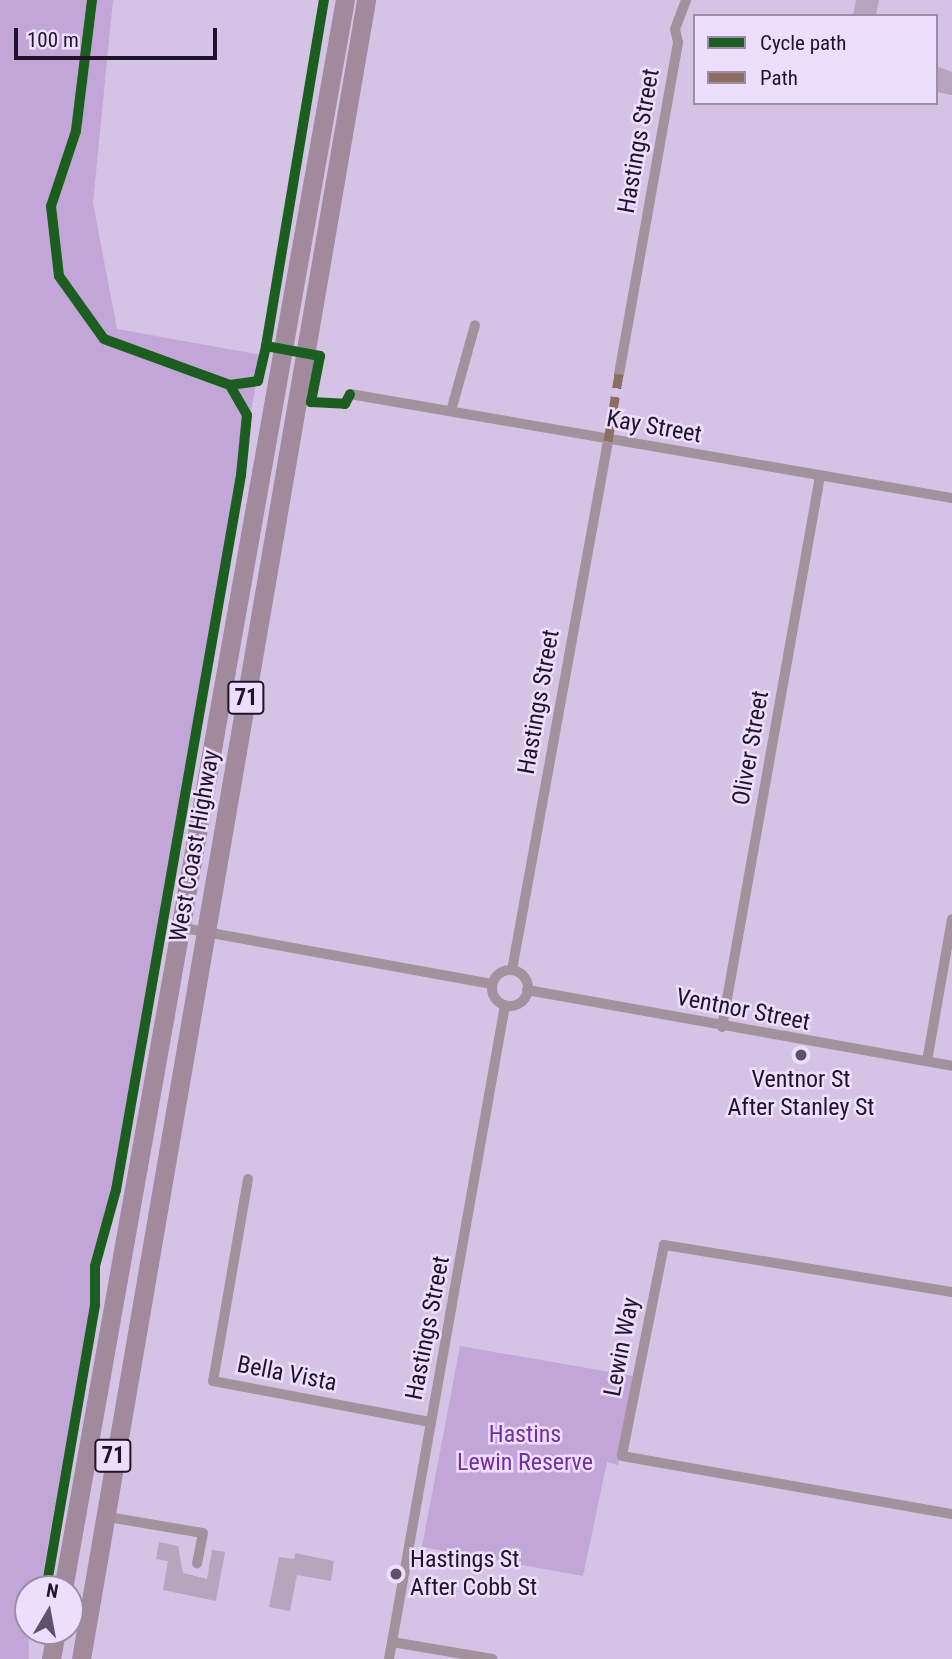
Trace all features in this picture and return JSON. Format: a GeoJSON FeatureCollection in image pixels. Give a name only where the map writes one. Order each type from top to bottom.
{"type":"FeatureCollection","features":[{"type":"Feature","properties":{"kind":"highway","name":"West Coast Highway"},"geometry":{"type":"LineString","coordinates":[[65,1575],[260,458],[345,0]]}},
{"type":"Feature","properties":{"kind":"highway","name":"West Coast Highway"},"geometry":{"type":"LineString","coordinates":[[80,1659],[102,1516],[206,932],[366,0]]}},
{"type":"Feature","properties":{"kind":"highway"},"geometry":{"type":"LineString","coordinates":[[260,458],[286,464]]}},
{"type":"Feature","properties":{"kind":"highway"},"geometry":{"type":"LineString","coordinates":[[117,1277],[132,1279],[148,1254]]}},
{"type":"Feature","properties":{"kind":"street","name":"Hastings Street"},"geometry":{"type":"LineString","coordinates":[[619,374],[678,42],[675,29],[686,0]]}},
{"type":"Feature","properties":{"kind":"street"},"geometry":{"type":"LineString","coordinates":[[451,411],[475,325]]}},
{"type":"Feature","properties":{"kind":"street","name":"Kay Street"},"geometry":{"type":"LineString","coordinates":[[350,394],[608,441],[952,498]]}},
{"type":"Feature","properties":{"kind":"street","name":"Hastings Street"},"geometry":{"type":"LineString","coordinates":[[512,970],[608,441]]}},
{"type":"Feature","properties":{"kind":"street","name":"Oliver Street"},"geometry":{"type":"LineString","coordinates":[[722,1027],[820,476]]}},
{"type":"Feature","properties":{"kind":"street"},"geometry":{"type":"LineString","coordinates":[[927,1061],[952,919]]}},
{"type":"Feature","properties":{"kind":"street"},"geometry":{"type":"LineString","coordinates":[[178,927],[492,984],[512,970],[523,976],[527,990],[518,1004],[505,1005],[494,996],[492,984]]}},
{"type":"Feature","properties":{"kind":"street","name":"Ventnor Street"},"geometry":{"type":"LineString","coordinates":[[527,990],[952,1066]]}},
{"type":"Feature","properties":{"kind":"street","name":"Hastings Street"},"geometry":{"type":"LineString","coordinates":[[389,1659],[505,1005]]}},
{"type":"Feature","properties":{"kind":"street","name":"Bella Vista"},"geometry":{"type":"LineString","coordinates":[[248,1180],[213,1381],[431,1422]]}},
{"type":"Feature","properties":{"kind":"street","name":"Lewin Way"},"geometry":{"type":"LineString","coordinates":[[952,1292],[664,1245],[622,1456],[952,1514]]}},
{"type":"Feature","properties":{"kind":"street"},"geometry":{"type":"LineString","coordinates":[[102,1516],[203,1533],[197,1563]]}},
{"type":"Feature","properties":{"kind":"street"},"geometry":{"type":"LineString","coordinates":[[392,1642],[493,1659]]}},
{"type":"Feature","properties":{"kind":"green space"},"geometry":{"type":"Polygon","coordinates":[[[0,0],[113,0],[93,203],[117,329],[261,355],[43,1575],[14,1575],[14,1645],[29,1645],[29,1659],[0,1659],[0,0]]]}},
{"type":"Feature","properties":{"kind":"green space","name":"Hastins Lewin Reserve"},"geometry":{"type":"Polygon","coordinates":[[[460,1346],[633,1376],[618,1465],[607,1462],[583,1576],[422,1547],[460,1346]]]}},
{"type":"Feature","properties":{"kind":"building"},"geometry":{"type":"Polygon","coordinates":[[[856,0],[879,0],[876,14],[853,14],[856,0]]]}},
{"type":"Feature","properties":{"kind":"building"},"geometry":{"type":"Polygon","coordinates":[[[938,67],[952,72],[952,95],[938,92],[938,67]]]}},
{"type":"Feature","properties":{"kind":"building"},"geometry":{"type":"Polygon","coordinates":[[[159,1542],[178,1546],[183,1573],[207,1579],[212,1550],[225,1552],[216,1601],[163,1590],[168,1561],[156,1559],[159,1542]]]}},
{"type":"Feature","properties":{"kind":"building"},"geometry":{"type":"Polygon","coordinates":[[[295,1553],[334,1561],[331,1581],[297,1575],[290,1611],[269,1607],[279,1557],[294,1559],[295,1553]]]}},
{"type":"Feature","properties":{"kind":"marked path"},"geometry":{"type":"LineString","coordinates":[[608,441],[619,374]]}},
{"type":"Feature","properties":{"kind":"cycle path"},"geometry":{"type":"LineString","coordinates":[[92,0],[76,131],[51,206],[59,276],[104,339],[230,385]]}},
{"type":"Feature","properties":{"kind":"cycle path"},"geometry":{"type":"LineString","coordinates":[[266,346],[324,0]]}},
{"type":"Feature","properties":{"kind":"cycle path"},"geometry":{"type":"LineString","coordinates":[[230,385],[258,381],[266,346],[320,356],[311,402],[345,404],[350,394]]}},
{"type":"Feature","properties":{"kind":"cycle path"},"geometry":{"type":"LineString","coordinates":[[48,1575],[95,1304],[95,1266],[116,1190],[241,475],[247,415],[230,385]]}},
{"type":"Feature","properties":{"kind":"place","name":"Ventnor St After Stanley St"},"geometry":{"type":"Point","coordinates":[801,1055]}},
{"type":"Feature","properties":{"kind":"place","name":"Hastings St After Cobb St"},"geometry":{"type":"Point","coordinates":[396,1574]}}]}
